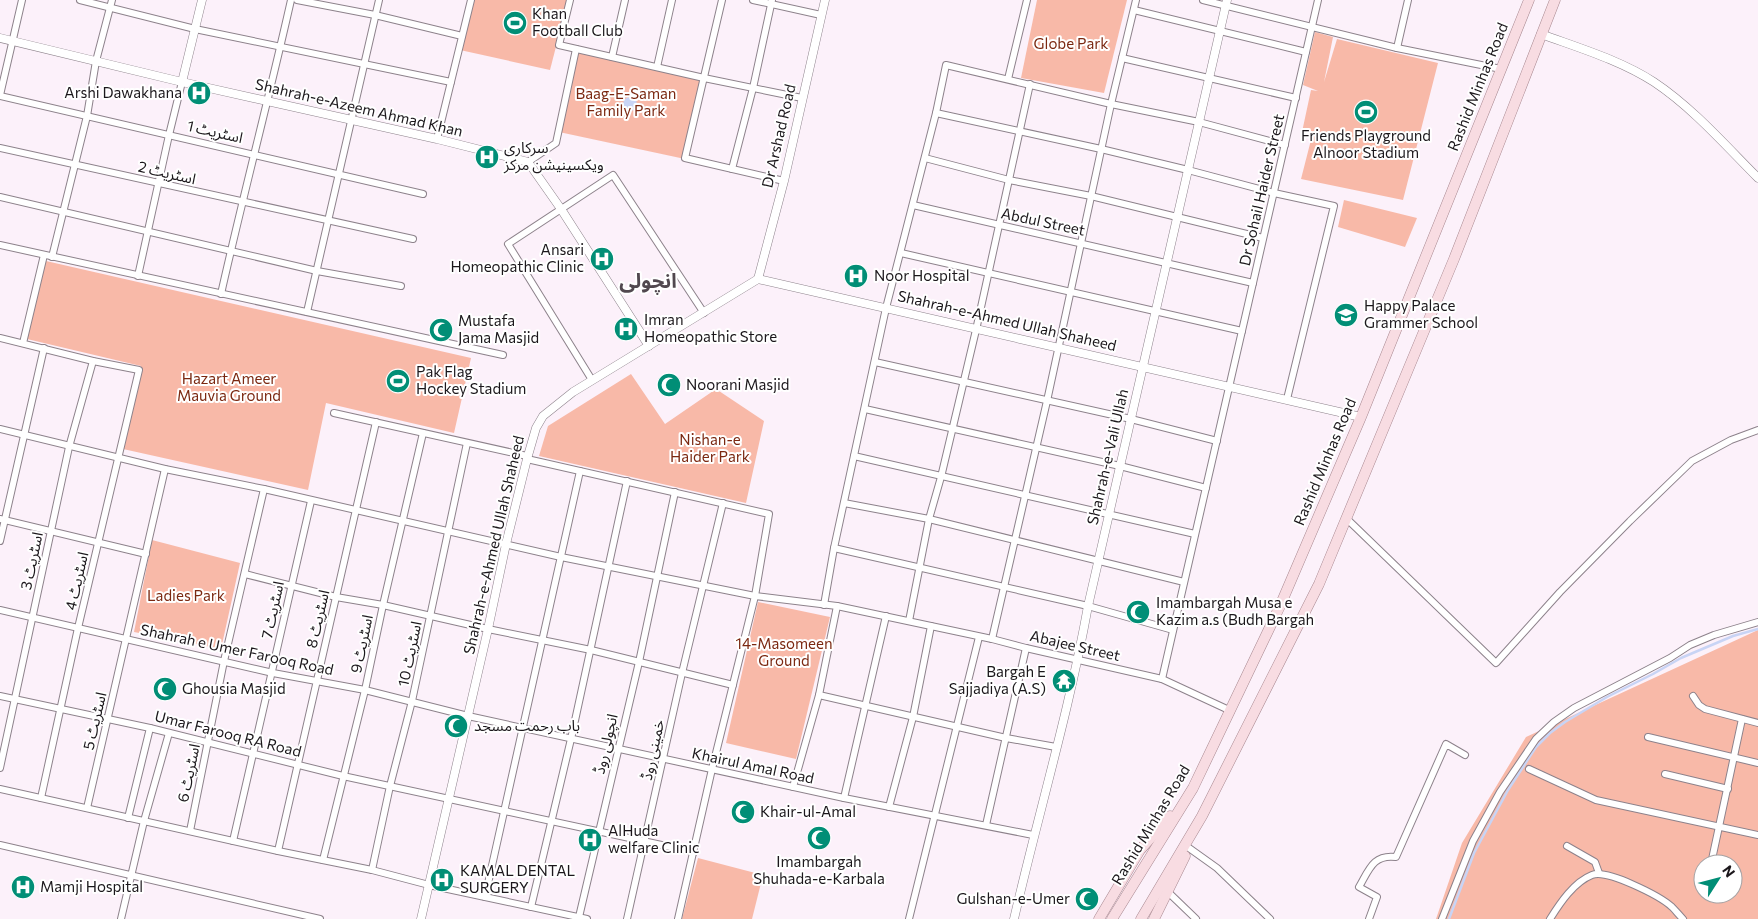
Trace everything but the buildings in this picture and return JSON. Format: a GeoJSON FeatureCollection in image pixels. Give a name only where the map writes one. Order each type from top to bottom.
{"type":"FeatureCollection","features":[{"type":"Feature","properties":{"kind":"main road","name":"Rashid Minhas Road"},"geometry":{"type":"LineString","coordinates":[[1112,919],[1193,788],[1280,606],[1361,417],[1529,0]]}},
{"type":"Feature","properties":{"kind":"main road"},"geometry":{"type":"LineString","coordinates":[[1141,919],[1202,816],[1319,584],[1454,259],[1555,0]]}},
{"type":"Feature","properties":{"kind":"main road"},"geometry":{"type":"LineString","coordinates":[[1099,919],[1140,850],[1193,788]]}},
{"type":"Feature","properties":{"kind":"main road"},"geometry":{"type":"LineString","coordinates":[[1154,919],[1189,848],[1202,816]]}},
{"type":"Feature","properties":{"kind":"street"},"geometry":{"type":"LineString","coordinates":[[0,96],[22,0]]}},
{"type":"Feature","properties":{"kind":"street"},"geometry":{"type":"LineString","coordinates":[[80,0],[195,29],[451,82]]}},
{"type":"Feature","properties":{"kind":"street"},"geometry":{"type":"LineString","coordinates":[[52,257],[87,116],[96,61],[112,0]]}},
{"type":"Feature","properties":{"kind":"street"},"geometry":{"type":"LineString","coordinates":[[138,276],[169,135],[202,0]]}},
{"type":"Feature","properties":{"kind":"street"},"geometry":{"type":"LineString","coordinates":[[221,294],[291,0]]}},
{"type":"Feature","properties":{"kind":"street"},"geometry":{"type":"LineString","coordinates":[[297,0],[375,15],[462,36]]}},
{"type":"Feature","properties":{"kind":"street"},"geometry":{"type":"LineString","coordinates":[[307,312],[379,0]]}},
{"type":"Feature","properties":{"kind":"street"},"geometry":{"type":"LineString","coordinates":[[437,139],[471,0]]}},
{"type":"Feature","properties":{"kind":"street"},"geometry":{"type":"LineString","coordinates":[[570,0],[559,45],[802,98]]}},
{"type":"Feature","properties":{"kind":"street"},"geometry":{"type":"LineString","coordinates":[[612,57],[625,0]]}},
{"type":"Feature","properties":{"kind":"street"},"geometry":{"type":"LineString","coordinates":[[657,67],[672,0]]}},
{"type":"Feature","properties":{"kind":"street"},"geometry":{"type":"LineString","coordinates":[[722,0],[686,158],[784,181]]}},
{"type":"Feature","properties":{"kind":"street"},"geometry":{"type":"LineString","coordinates":[[753,0],[772,2],[821,16]]}},
{"type":"Feature","properties":{"kind":"street","name":"Dr Arshad Road"},"geometry":{"type":"LineString","coordinates":[[758,279],[784,181],[825,0]]}},
{"type":"Feature","properties":{"kind":"street"},"geometry":{"type":"LineString","coordinates":[[1008,79],[1027,0]]}},
{"type":"Feature","properties":{"kind":"street"},"geometry":{"type":"LineString","coordinates":[[992,639],[1047,401],[1111,104],[1136,0]]}},
{"type":"Feature","properties":{"kind":"street"},"geometry":{"type":"LineString","coordinates":[[1203,0],[1227,3],[1397,48],[1501,69]]}},
{"type":"Feature","properties":{"kind":"street","name":"Dr Sohail Haider Street"},"geometry":{"type":"LineString","coordinates":[[1162,679],[1318,0]]}},
{"type":"Feature","properties":{"kind":"street"},"geometry":{"type":"LineString","coordinates":[[1397,48],[1408,0]]}},
{"type":"Feature","properties":{"kind":"street"},"geometry":{"type":"LineString","coordinates":[[732,169],[753,88],[772,2]]}},
{"type":"Feature","properties":{"kind":"street","name":"Shahrah-e-Vali Ullah"},"geometry":{"type":"LineString","coordinates":[[1014,919],[1033,835],[1078,660],[1088,606],[1142,366],[1227,3]]}},
{"type":"Feature","properties":{"kind":"street"},"geometry":{"type":"LineString","coordinates":[[1134,10],[1306,52]]}},
{"type":"Feature","properties":{"kind":"street"},"geometry":{"type":"LineString","coordinates":[[1541,34],[1623,66],[1653,81],[1680,102],[1758,178]]}},
{"type":"Feature","properties":{"kind":"street","name":"Shahrah-e-Azeem Ahmad Khan"},"geometry":{"type":"LineString","coordinates":[[0,38],[268,102],[437,139],[528,162]]}},
{"type":"Feature","properties":{"kind":"street"},"geometry":{"type":"LineString","coordinates":[[576,49],[556,143],[528,162],[561,208],[649,346]]}},
{"type":"Feature","properties":{"kind":"street"},"geometry":{"type":"LineString","coordinates":[[1122,58],[1296,98]]}},
{"type":"Feature","properties":{"kind":"street"},"geometry":{"type":"LineString","coordinates":[[824,605],[834,548],[886,308],[925,158],[946,65],[1111,104],[1199,122],[1285,145]]}},
{"type":"Feature","properties":{"kind":"street"},"geometry":{"type":"LineString","coordinates":[[909,620],[929,519],[941,477],[976,330],[1030,84]]}},
{"type":"Feature","properties":{"kind":"street","name":"اسٹریٹ 1"},"geometry":{"type":"LineString","coordinates":[[0,96],[424,194]]}},
{"type":"Feature","properties":{"kind":"street"},"geometry":{"type":"LineString","coordinates":[[936,113],[1101,149],[1274,193],[1334,206],[1287,399]]}},
{"type":"Feature","properties":{"kind":"street","name":"اسٹریٹ 2"},"geometry":{"type":"LineString","coordinates":[[0,148],[412,239]]}},
{"type":"Feature","properties":{"kind":"street"},"geometry":{"type":"LineString","coordinates":[[925,158],[1009,180],[1091,196],[1263,238]]}},
{"type":"Feature","properties":{"kind":"street"},"geometry":{"type":"LineString","coordinates":[[592,380],[508,244],[613,175],[704,313]]}},
{"type":"Feature","properties":{"kind":"street"},"geometry":{"type":"LineString","coordinates":[[0,197],[231,251],[401,286]]}},
{"type":"Feature","properties":{"kind":"street","name":"Abdul Street"},"geometry":{"type":"LineString","coordinates":[[913,205],[1253,283]]}},
{"type":"Feature","properties":{"kind":"street"},"geometry":{"type":"LineString","coordinates":[[0,245],[504,355]]}},
{"type":"Feature","properties":{"kind":"street"},"geometry":{"type":"LineString","coordinates":[[901,253],[1242,331]]}},
{"type":"Feature","properties":{"kind":"street"},"geometry":{"type":"LineString","coordinates":[[23,343],[44,255]]}},
{"type":"Feature","properties":{"kind":"street","name":"Shahrah-e-Ahmed Ullah Shaheed"},"geometry":{"type":"LineString","coordinates":[[421,919],[506,544],[536,428],[543,416],[573,392],[758,279],[1361,417]]}},
{"type":"Feature","properties":{"kind":"street"},"geometry":{"type":"LineString","coordinates":[[0,338],[93,361]]}},
{"type":"Feature","properties":{"kind":"street"},"geometry":{"type":"LineString","coordinates":[[0,541],[2,520],[44,348]]}},
{"type":"Feature","properties":{"kind":"street","name":"اسٹریٹ 4"},"geometry":{"type":"LineString","coordinates":[[41,798],[78,628],[139,370],[93,361]]}},
{"type":"Feature","properties":{"kind":"street","name":"اسٹریٹ 3"},"geometry":{"type":"LineString","coordinates":[[0,768],[69,447],[93,361]]}},
{"type":"Feature","properties":{"kind":"street"},"geometry":{"type":"LineString","coordinates":[[875,362],[1131,419],[1217,441]]}},
{"type":"Feature","properties":{"kind":"street"},"geometry":{"type":"LineString","coordinates":[[865,409],[1120,466],[1206,488]]}},
{"type":"Feature","properties":{"kind":"street"},"geometry":{"type":"LineString","coordinates":[[334,413],[769,514],[755,596],[712,769],[678,919]]}},
{"type":"Feature","properties":{"kind":"street","name":"اسٹریٹ 8"},"geometry":{"type":"LineString","coordinates":[[278,851],[376,422]]}},
{"type":"Feature","properties":{"kind":"street","name":"Abajee Street"},"geometry":{"type":"LineString","coordinates":[[0,429],[165,469],[449,530],[561,557],[704,587],[755,596],[837,606],[992,639],[1162,679],[1231,711]]}},
{"type":"Feature","properties":{"kind":"street"},"geometry":{"type":"LineString","coordinates":[[1346,518],[1496,663],[1560,592],[1692,460],[1731,440],[1758,430]]}},
{"type":"Feature","properties":{"kind":"street","name":"اسٹریٹ 9"},"geometry":{"type":"LineString","coordinates":[[323,860],[365,690],[423,433]]}},
{"type":"Feature","properties":{"kind":"street","name":"اسٹریٹ 10"},"geometry":{"type":"LineString","coordinates":[[372,870],[390,786],[412,702],[467,443]]}},
{"type":"Feature","properties":{"kind":"street"},"geometry":{"type":"LineString","coordinates":[[854,456],[1195,534]]}},
{"type":"Feature","properties":{"kind":"street","name":"اسٹریٹ 5"},"geometry":{"type":"LineString","coordinates":[[88,808],[125,638],[165,469]]}},
{"type":"Feature","properties":{"kind":"street"},"geometry":{"type":"LineString","coordinates":[[486,897],[503,812],[580,471]]}},
{"type":"Feature","properties":{"kind":"street"},"geometry":{"type":"LineString","coordinates":[[531,907],[553,822],[627,482]]}},
{"type":"Feature","properties":{"kind":"street","name":"اسٹریٹ 6"},"geometry":{"type":"LineString","coordinates":[[190,831],[224,661],[264,489]]}},
{"type":"Feature","properties":{"kind":"street","name":"انچولی روڈ"},"geometry":{"type":"LineString","coordinates":[[579,917],[639,662],[675,492]]}},
{"type":"Feature","properties":{"kind":"street","name":"اسٹریٹ 7"},"geometry":{"type":"LineString","coordinates":[[233,841],[273,673],[311,500]]}},
{"type":"Feature","properties":{"kind":"street","name":"خمینی روڈ"},"geometry":{"type":"LineString","coordinates":[[627,919],[682,673],[723,503]]}},
{"type":"Feature","properties":{"kind":"street"},"geometry":{"type":"LineString","coordinates":[[844,503],[929,519],[1184,582]]}},
{"type":"Feature","properties":{"kind":"street"},"geometry":{"type":"LineString","coordinates":[[2,520],[146,554]]}},
{"type":"Feature","properties":{"kind":"street"},"geometry":{"type":"LineString","coordinates":[[834,548],[1088,606],[1174,630]]}},
{"type":"Feature","properties":{"kind":"street"},"geometry":{"type":"LineString","coordinates":[[245,574],[336,597],[383,605],[488,630],[591,650],[733,685]]}},
{"type":"Feature","properties":{"kind":"street"},"geometry":{"type":"LineString","coordinates":[[793,787],[819,694],[837,606]]}},
{"type":"Feature","properties":{"kind":"street","name":"Shahrah e Umer Farooq Road"},"geometry":{"type":"LineString","coordinates":[[0,610],[273,673],[365,690],[468,716]]}},
{"type":"Feature","properties":{"kind":"street"},"geometry":{"type":"LineString","coordinates":[[844,798],[886,616]]}},
{"type":"Feature","properties":{"kind":"street"},"geometry":{"type":"LineString","coordinates":[[1442,919],[1473,841],[1500,792],[1536,739],[1554,722],[1574,708],[1670,658],[1690,645],[1714,635],[1758,622]]}},
{"type":"Feature","properties":{"kind":"street"},"geometry":{"type":"LineString","coordinates":[[889,807],[913,716],[932,626]]}},
{"type":"Feature","properties":{"kind":"street"},"geometry":{"type":"LineString","coordinates":[[910,919],[979,637]]}},
{"type":"Feature","properties":{"kind":"street"},"geometry":{"type":"LineString","coordinates":[[986,826],[1026,648]]}},
{"type":"Feature","properties":{"kind":"street"},"geometry":{"type":"LineString","coordinates":[[819,694],[1006,738],[1056,747]]}},
{"type":"Feature","properties":{"kind":"street","name":"Umar Farooq RA Road"},"geometry":{"type":"LineString","coordinates":[[0,696],[150,728],[449,800],[694,852]]}},
{"type":"Feature","properties":{"kind":"street"},"geometry":{"type":"LineString","coordinates":[[1693,696],[1699,705],[1705,709],[1758,723]]}},
{"type":"Feature","properties":{"kind":"street","name":"Khairul Amal Road"},"geometry":{"type":"LineString","coordinates":[[468,716],[844,798],[1033,835]]}},
{"type":"Feature","properties":{"kind":"street"},"geometry":{"type":"LineString","coordinates":[[1713,854],[1742,719]]}},
{"type":"Feature","properties":{"kind":"street"},"geometry":{"type":"LineString","coordinates":[[128,818],[150,728]]}},
{"type":"Feature","properties":{"kind":"street"},"geometry":{"type":"LineString","coordinates":[[122,919],[144,821],[169,733]]}},
{"type":"Feature","properties":{"kind":"street"},"geometry":{"type":"LineString","coordinates":[[1648,737],[1758,763]]}},
{"type":"Feature","properties":{"kind":"street"},"geometry":{"type":"LineString","coordinates":[[1369,919],[1377,897],[1359,887],[1372,864],[1380,858],[1396,857],[1446,744],[1465,755]]}},
{"type":"Feature","properties":{"kind":"street"},"geometry":{"type":"LineString","coordinates":[[1530,769],[1596,800],[1758,835]]}},
{"type":"Feature","properties":{"kind":"street"},"geometry":{"type":"LineString","coordinates":[[1665,774],[1728,789]]}},
{"type":"Feature","properties":{"kind":"street"},"geometry":{"type":"LineString","coordinates":[[0,789],[587,919]]}},
{"type":"Feature","properties":{"kind":"street"},"geometry":{"type":"LineString","coordinates":[[0,845],[320,919]]}},
{"type":"Feature","properties":{"kind":"street"},"geometry":{"type":"LineString","coordinates":[[1567,846],[1595,862],[1599,873]]}},
{"type":"Feature","properties":{"kind":"street"},"geometry":{"type":"LineString","coordinates":[[1189,848],[1217,868],[1270,919]]}},
{"type":"Feature","properties":{"kind":"street"},"geometry":{"type":"LineString","coordinates":[[1550,919],[1576,885],[1590,875],[1599,873],[1645,890],[1672,907],[1683,919]]}},
{"type":"Feature","properties":{"kind":"street"},"geometry":{"type":"LineString","coordinates":[[1168,892],[1196,919]]}},
{"type":"Feature","properties":{"kind":"green space","name":"Khan Football Club"},"geometry":{"type":"Polygon","coordinates":[[[472,0],[568,0],[550,70],[460,50],[472,0]]]}},
{"type":"Feature","properties":{"kind":"green space","name":"Globe Park"},"geometry":{"type":"Polygon","coordinates":[[[1037,0],[1127,0],[1104,93],[1021,78],[1037,0]]]}},
{"type":"Feature","properties":{"kind":"green space","name":"Friends Playground Alnoor Stadium"},"geometry":{"type":"Polygon","coordinates":[[[1315,32],[1333,37],[1324,82],[1337,39],[1438,63],[1403,200],[1301,179],[1312,136],[1302,132],[1311,90],[1318,91],[1303,85],[1315,32]]]}},
{"type":"Feature","properties":{"kind":"green space","name":"Baag-E-Saman Family Park"},"geometry":{"type":"Polygon","coordinates":[[[576,49],[704,78],[685,159],[559,132],[576,49]]]}},
{"type":"Feature","properties":{"kind":"green space"},"geometry":{"type":"Polygon","coordinates":[[[1344,200],[1417,218],[1405,247],[1338,227],[1344,200]]]}},
{"type":"Feature","properties":{"kind":"green space","name":"Hazart Ameer Mauvia Ground"},"geometry":{"type":"Polygon","coordinates":[[[46,261],[471,358],[454,433],[326,403],[308,490],[123,449],[141,366],[27,339],[46,261]]]}},
{"type":"Feature","properties":{"kind":"green space","name":"Nishan-e Haider Park"},"geometry":{"type":"Polygon","coordinates":[[[631,374],[665,424],[716,389],[764,421],[746,503],[539,456],[548,426],[631,374]]]}},
{"type":"Feature","properties":{"kind":"green space","name":"Ladies Park"},"geometry":{"type":"Polygon","coordinates":[[[152,540],[240,563],[221,649],[134,632],[152,540]]]}},
{"type":"Feature","properties":{"kind":"green space","name":"14-Masomeen Ground"},"geometry":{"type":"Polygon","coordinates":[[[758,602],[830,617],[796,759],[726,743],[758,602]]]}},
{"type":"Feature","properties":{"kind":"green space"},"geometry":{"type":"Polygon","coordinates":[[[1758,630],[1758,919],[1436,919],[1462,843],[1526,737],[1758,630]]]}},
{"type":"Feature","properties":{"kind":"green space"},"geometry":{"type":"Polygon","coordinates":[[[698,858],[763,875],[752,919],[682,919],[698,858]]]}},
{"type":"Feature","properties":{"kind":"water"},"geometry":{"type":"Polygon","coordinates":[[[627,97],[633,97],[637,104],[633,111],[627,111],[623,107],[623,101],[627,97]]]}},
{"type":"Feature","properties":{"kind":"waterway"},"geometry":{"type":"LineString","coordinates":[[1449,919],[1474,853],[1508,790],[1536,747],[1550,733],[1607,697],[1681,658],[1733,636],[1758,629]]}},
{"type":"Feature","properties":{"kind":"place","name":"Khan Football Club"},"geometry":{"type":"Point","coordinates":[515,23]}},
{"type":"Feature","properties":{"kind":"place","name":"Arshi Dawakhana"},"geometry":{"type":"Point","coordinates":[199,93]}},
{"type":"Feature","properties":{"kind":"place","name":"Friends Playground Alnoor Stadium"},"geometry":{"type":"Point","coordinates":[1366,112]}},
{"type":"Feature","properties":{"kind":"place","name":"سرکاری ویکسینیشن مرکز"},"geometry":{"type":"Point","coordinates":[487,157]}},
{"type":"Feature","properties":{"kind":"place","name":"Ansari Homeopathic Clinic"},"geometry":{"type":"Point","coordinates":[602,259]}},
{"type":"Feature","properties":{"kind":"place","name":"Noor Hospital"},"geometry":{"type":"Point","coordinates":[856,276]}},
{"type":"Feature","properties":{"kind":"place","name":"Happy Palace Grammer School"},"geometry":{"type":"Point","coordinates":[1346,315]}},
{"type":"Feature","properties":{"kind":"place","name":"Imran Homeopathic Store"},"geometry":{"type":"Point","coordinates":[626,329]}},
{"type":"Feature","properties":{"kind":"place","name":"Mustafa Jama Masjid"},"geometry":{"type":"Point","coordinates":[441,330]}},
{"type":"Feature","properties":{"kind":"place","name":"Pak Flag Hockey Stadium"},"geometry":{"type":"Point","coordinates":[398,381]}},
{"type":"Feature","properties":{"kind":"place","name":"Noorani Masjid"},"geometry":{"type":"Point","coordinates":[669,385]}},
{"type":"Feature","properties":{"kind":"place","name":"Imambargah Musa e Kazim a.s (Budh Bargah"},"geometry":{"type":"Point","coordinates":[1138,612]}},
{"type":"Feature","properties":{"kind":"place","name":"Bargah E Sajjadiya (A.S)"},"geometry":{"type":"Point","coordinates":[1064,681]}},
{"type":"Feature","properties":{"kind":"place","name":"Ghousia Masjid"},"geometry":{"type":"Point","coordinates":[165,689]}},
{"type":"Feature","properties":{"kind":"place","name":"باب رحمت مسجد"},"geometry":{"type":"Point","coordinates":[456,726]}},
{"type":"Feature","properties":{"kind":"place","name":"Khair-ul-Amal"},"geometry":{"type":"Point","coordinates":[743,812]}},
{"type":"Feature","properties":{"kind":"place","name":"Imambargah Shuhada-e-Karbala"},"geometry":{"type":"Point","coordinates":[819,838]}},
{"type":"Feature","properties":{"kind":"place","name":"AlHuda welfare Clinic"},"geometry":{"type":"Point","coordinates":[590,840]}},
{"type":"Feature","properties":{"kind":"place","name":"KAMAL DENTAL SURGERY"},"geometry":{"type":"Point","coordinates":[442,880]}},
{"type":"Feature","properties":{"kind":"place","name":"Mamji Hospital"},"geometry":{"type":"Point","coordinates":[23,887]}},
{"type":"Feature","properties":{"kind":"place","name":"Gulshan-e-Umer"},"geometry":{"type":"Point","coordinates":[1087,899]}},
{"type":"Feature","properties":{"kind":"district","name":"انچولی"},"geometry":{"type":"Point","coordinates":[648,281]}}]}
